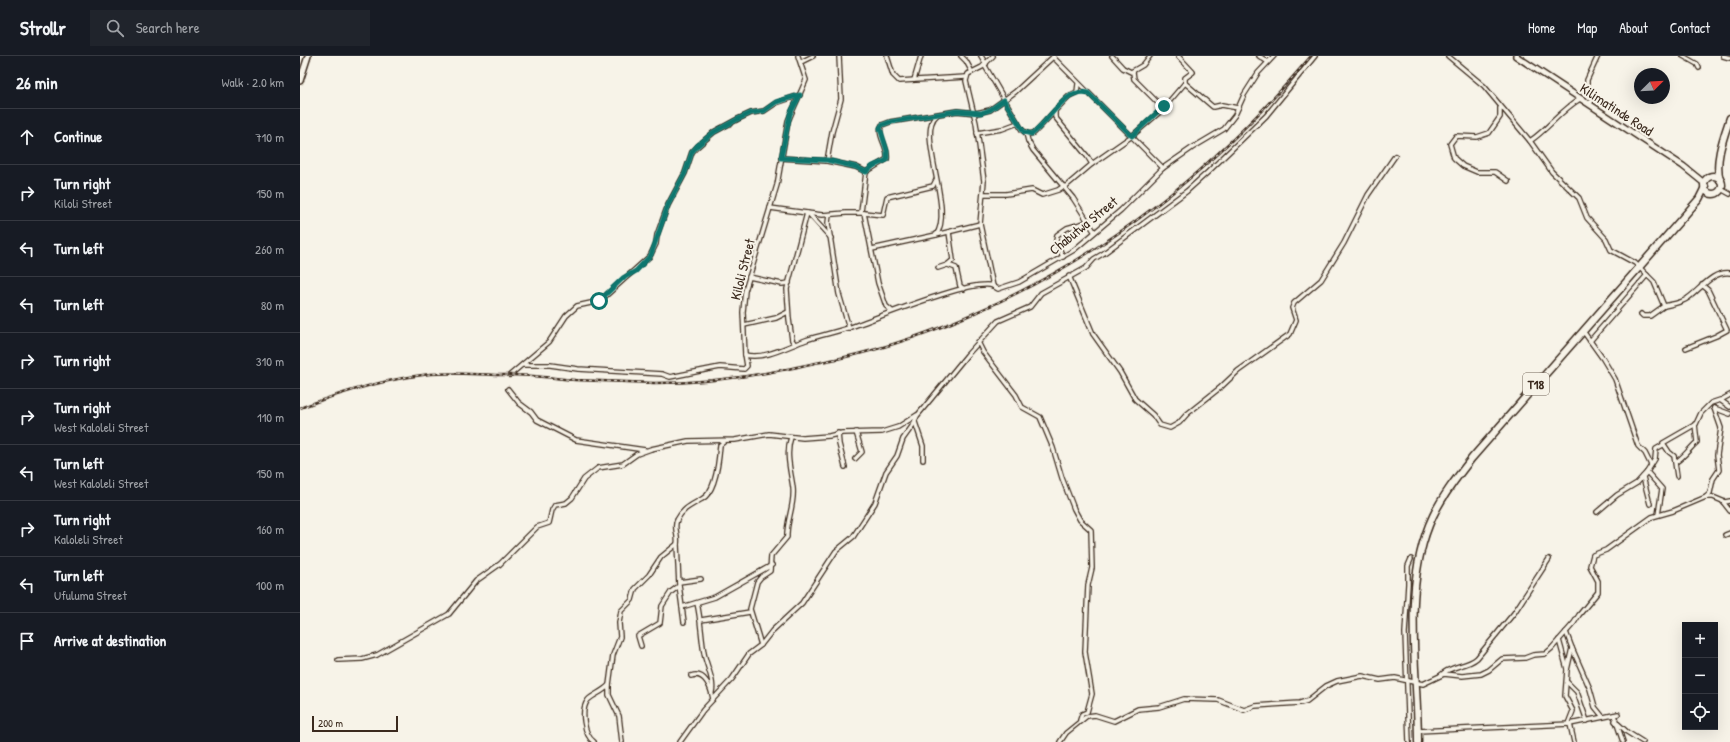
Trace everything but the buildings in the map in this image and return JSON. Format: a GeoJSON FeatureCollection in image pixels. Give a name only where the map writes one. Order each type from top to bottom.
{"type":"FeatureCollection","features":[{"type":"Feature","properties":{"kind":"highway","name":"T18"},"geometry":{"type":"LineString","coordinates":[[1699,200],[1721,189],[1718,165],[1724,135],[1730,118]]}},
{"type":"Feature","properties":{"kind":"highway","name":"T18"},"geometry":{"type":"LineString","coordinates":[[1418,742],[1415,591],[1421,553],[1434,514],[1451,485],[1472,458],[1699,200],[1705,185],[1718,165]]}},
{"type":"Feature","properties":{"kind":"highway"},"geometry":{"type":"LineString","coordinates":[[1711,176],[1720,180]]}},
{"type":"Feature","properties":{"kind":"highway"},"geometry":{"type":"LineString","coordinates":[[1705,185],[1708,192],[1713,193]]}},
{"type":"Feature","properties":{"kind":"main road"},"geometry":{"type":"LineString","coordinates":[[300,81],[308,56]]}},
{"type":"Feature","properties":{"kind":"main road","name":"Kilimatinde Road"},"geometry":{"type":"LineString","coordinates":[[1516,56],[1683,166],[1705,185]]}},
{"type":"Feature","properties":{"kind":"street","name":"Kiloli Street"},"geometry":{"type":"LineString","coordinates":[[523,365],[550,365],[578,369],[662,374],[671,377],[720,367],[744,369],[747,366],[745,354],[744,298],[777,185],[790,114],[800,95],[806,77],[798,56]]}},
{"type":"Feature","properties":{"kind":"street"},"geometry":{"type":"LineString","coordinates":[[801,62],[813,56]]}},
{"type":"Feature","properties":{"kind":"street"},"geometry":{"type":"LineString","coordinates":[[827,160],[832,132],[841,99],[839,56]]}},
{"type":"Feature","properties":{"kind":"street"},"geometry":{"type":"LineString","coordinates":[[888,56],[896,80],[966,78],[972,72],[985,65],[993,56]]}},
{"type":"Feature","properties":{"kind":"street"},"geometry":{"type":"LineString","coordinates":[[914,80],[921,56]]}},
{"type":"Feature","properties":{"kind":"street"},"geometry":{"type":"LineString","coordinates":[[961,56],[966,61],[972,72]]}},
{"type":"Feature","properties":{"kind":"street"},"geometry":{"type":"LineString","coordinates":[[981,56],[994,78],[1004,100],[1026,134],[1033,150],[1079,205],[1094,231]]}},
{"type":"Feature","properties":{"kind":"street"},"geometry":{"type":"LineString","coordinates":[[1112,56],[1123,68],[1133,72]]}},
{"type":"Feature","properties":{"kind":"street"},"geometry":{"type":"LineString","coordinates":[[1133,72],[1143,65],[1150,56]]}},
{"type":"Feature","properties":{"kind":"street"},"geometry":{"type":"LineString","coordinates":[[983,194],[1006,194],[1032,190],[1042,196],[1064,187],[1092,164],[1132,136],[1163,108],[1185,83],[1185,78],[1193,71],[1178,56]]}},
{"type":"Feature","properties":{"kind":"street"},"geometry":{"type":"LineString","coordinates":[[1259,56],[1268,62]]}},
{"type":"Feature","properties":{"kind":"street","name":"Chabutwa Street"},"geometry":{"type":"LineString","coordinates":[[993,286],[998,289],[1014,284],[1063,257],[1121,210],[1163,168],[1192,148],[1224,129],[1232,120],[1251,85],[1274,56]]}},
{"type":"Feature","properties":{"kind":"street"},"geometry":{"type":"LineString","coordinates":[[338,660],[362,659],[377,655],[449,614],[466,590],[479,578],[500,564],[538,526],[549,522],[554,507],[559,504],[566,503],[572,498],[584,479],[601,467],[623,464],[632,456],[688,441],[726,441],[769,434],[814,438],[838,433],[879,432],[894,429],[918,414],[978,342],[998,321],[1030,307],[1041,293],[1069,276],[1086,268],[1091,262],[1142,226],[1202,178],[1266,116],[1316,56]]}},
{"type":"Feature","properties":{"kind":"street"},"geometry":{"type":"LineString","coordinates":[[1448,56],[1484,86],[1530,141],[1552,172],[1580,198],[1587,218],[1606,239],[1611,250],[1639,267],[1657,287],[1664,306]]}},
{"type":"Feature","properties":{"kind":"street"},"geometry":{"type":"LineString","coordinates":[[1589,104],[1594,97],[1587,86],[1587,80],[1598,56]]}},
{"type":"Feature","properties":{"kind":"street"},"geometry":{"type":"LineString","coordinates":[[1683,56],[1697,64],[1699,68]]}},
{"type":"Feature","properties":{"kind":"street"},"geometry":{"type":"LineString","coordinates":[[1723,56],[1730,58]]}},
{"type":"Feature","properties":{"kind":"street"},"geometry":{"type":"LineString","coordinates":[[866,172],[887,159],[886,147],[880,131],[882,125],[957,111],[973,113],[990,110],[1004,100],[1053,57],[1078,84],[1163,168]]}},
{"type":"Feature","properties":{"kind":"street"},"geometry":{"type":"LineString","coordinates":[[1133,72],[1134,79],[1163,108]]}},
{"type":"Feature","properties":{"kind":"street"},"geometry":{"type":"LineString","coordinates":[[745,354],[763,355],[849,328],[892,311],[964,289],[982,284],[993,286],[980,224],[983,194],[982,164],[966,78]]}},
{"type":"Feature","properties":{"kind":"street"},"geometry":{"type":"LineString","coordinates":[[1185,83],[1213,107],[1222,105],[1238,108]]}},
{"type":"Feature","properties":{"kind":"street"},"geometry":{"type":"LineString","coordinates":[[1077,92],[1078,84]]}},
{"type":"Feature","properties":{"kind":"street"},"geometry":{"type":"LineString","coordinates":[[1026,134],[1034,132],[1069,96],[1077,92],[1088,93]]}},
{"type":"Feature","properties":{"kind":"street"},"geometry":{"type":"LineString","coordinates":[[510,375],[550,340],[564,318],[577,306],[600,301],[650,256],[656,244],[657,235],[668,205],[685,173],[692,152],[697,146],[714,132],[738,119],[751,113],[764,111],[776,102],[800,95]]}},
{"type":"Feature","properties":{"kind":"street"},"geometry":{"type":"LineString","coordinates":[[1530,141],[1545,131],[1565,109],[1580,99]]}},
{"type":"Feature","properties":{"kind":"street"},"geometry":{"type":"LineString","coordinates":[[1500,106],[1500,117],[1489,133],[1477,136],[1456,136],[1450,144],[1454,158],[1463,166],[1477,172],[1495,172],[1508,181]]}},
{"type":"Feature","properties":{"kind":"street"},"geometry":{"type":"LineString","coordinates":[[1055,111],[1055,117],[1092,164]]}},
{"type":"Feature","properties":{"kind":"street"},"geometry":{"type":"LineString","coordinates":[[936,235],[940,226],[941,211],[931,152],[930,125],[932,120],[938,114]]}},
{"type":"Feature","properties":{"kind":"street"},"geometry":{"type":"LineString","coordinates":[[1048,118],[1055,117]]}},
{"type":"Feature","properties":{"kind":"street"},"geometry":{"type":"LineString","coordinates":[[977,133],[988,133],[1018,123]]}},
{"type":"Feature","properties":{"kind":"street"},"geometry":{"type":"LineString","coordinates":[[1069,276],[1094,334],[1120,372],[1137,402],[1153,415],[1160,425],[1170,428],[1222,387],[1238,371],[1290,334],[1296,320],[1292,308],[1294,303],[1321,280],[1344,243],[1368,194],[1395,156]]}},
{"type":"Feature","properties":{"kind":"street"},"geometry":{"type":"LineString","coordinates":[[781,158],[827,160],[856,167],[866,172]]}},
{"type":"Feature","properties":{"kind":"street"},"geometry":{"type":"LineString","coordinates":[[866,172],[862,213],[872,250],[880,289],[886,306],[892,311]]}},
{"type":"Feature","properties":{"kind":"street"},"geometry":{"type":"LineString","coordinates":[[770,208],[808,214],[829,215],[862,213],[882,215],[888,197],[927,189],[933,186],[936,179]]}},
{"type":"Feature","properties":{"kind":"street"},"geometry":{"type":"LineString","coordinates":[[1721,189],[1730,194]]}},
{"type":"Feature","properties":{"kind":"street"},"geometry":{"type":"LineString","coordinates":[[808,214],[831,238]]}},
{"type":"Feature","properties":{"kind":"street"},"geometry":{"type":"LineString","coordinates":[[795,344],[792,340],[788,312],[789,283],[808,214]]}},
{"type":"Feature","properties":{"kind":"street"},"geometry":{"type":"LineString","coordinates":[[829,215],[839,294],[849,328]]}},
{"type":"Feature","properties":{"kind":"street"},"geometry":{"type":"LineString","coordinates":[[1063,257],[1056,241],[1057,235],[1067,228],[1088,222]]}},
{"type":"Feature","properties":{"kind":"street"},"geometry":{"type":"LineString","coordinates":[[872,250],[980,224]]}},
{"type":"Feature","properties":{"kind":"street"},"geometry":{"type":"LineString","coordinates":[[938,268],[947,265],[953,260],[949,232]]}},
{"type":"Feature","properties":{"kind":"street"},"geometry":{"type":"LineString","coordinates":[[947,265],[956,268],[960,286],[964,289]]}},
{"type":"Feature","properties":{"kind":"street"},"geometry":{"type":"LineString","coordinates":[[1641,314],[1643,316],[1649,316],[1664,306],[1685,300],[1702,285],[1717,275],[1730,273]]}},
{"type":"Feature","properties":{"kind":"street"},"geometry":{"type":"LineString","coordinates":[[1590,341],[1647,276]]}},
{"type":"Feature","properties":{"kind":"street"},"geometry":{"type":"LineString","coordinates":[[749,277],[782,284],[789,283]]}},
{"type":"Feature","properties":{"kind":"street"},"geometry":{"type":"LineString","coordinates":[[1686,348],[1721,334],[1727,330],[1708,290],[1702,285]]}},
{"type":"Feature","properties":{"kind":"street"},"geometry":{"type":"LineString","coordinates":[[744,325],[776,318],[788,312]]}},
{"type":"Feature","properties":{"kind":"street"},"geometry":{"type":"LineString","coordinates":[[1583,332],[1613,374],[1638,446],[1645,453],[1651,465]]}},
{"type":"Feature","properties":{"kind":"street"},"geometry":{"type":"LineString","coordinates":[[978,342],[983,352],[1016,395],[1022,407],[1040,417],[1053,448],[1062,478],[1074,509],[1080,520],[1091,530],[1092,568],[1088,586],[1086,652],[1092,696],[1087,712],[1082,714],[1080,720],[1074,727],[1066,732],[1060,742]]}},
{"type":"Feature","properties":{"kind":"street"},"geometry":{"type":"LineString","coordinates":[[508,389],[518,402],[537,420],[576,440],[647,451]]}},
{"type":"Feature","properties":{"kind":"street"},"geometry":{"type":"LineString","coordinates":[[1597,512],[1617,495],[1633,487],[1648,472],[1656,459],[1656,449],[1695,424],[1701,413],[1711,403],[1730,395]]}},
{"type":"Feature","properties":{"kind":"street"},"geometry":{"type":"LineString","coordinates":[[1721,400],[1730,407]]}},
{"type":"Feature","properties":{"kind":"street"},"geometry":{"type":"LineString","coordinates":[[1706,498],[1710,493],[1713,479],[1719,470],[1717,456],[1721,428],[1711,403]]}},
{"type":"Feature","properties":{"kind":"street"},"geometry":{"type":"LineString","coordinates":[[1714,408],[1730,414]]}},
{"type":"Feature","properties":{"kind":"street"},"geometry":{"type":"LineString","coordinates":[[680,742],[703,710],[732,679],[749,654],[761,645],[772,631],[802,604],[836,551],[853,537],[875,503],[886,472],[897,456],[904,437],[915,422],[918,414]]}},
{"type":"Feature","properties":{"kind":"street"},"geometry":{"type":"LineString","coordinates":[[915,422],[923,446],[923,460]]}},
{"type":"Feature","properties":{"kind":"street"},"geometry":{"type":"LineString","coordinates":[[1676,462],[1686,456],[1688,449],[1697,442],[1695,424]]}},
{"type":"Feature","properties":{"kind":"street"},"geometry":{"type":"LineString","coordinates":[[855,459],[862,452],[856,432]]}},
{"type":"Feature","properties":{"kind":"street"},"geometry":{"type":"LineString","coordinates":[[838,433],[845,468]]}},
{"type":"Feature","properties":{"kind":"street"},"geometry":{"type":"LineString","coordinates":[[761,645],[750,612],[757,582],[770,570],[772,565],[771,556],[787,537],[786,530],[793,506],[793,488],[788,456],[791,437]]}},
{"type":"Feature","properties":{"kind":"street"},"geometry":{"type":"LineString","coordinates":[[684,622],[679,584],[675,524],[676,520],[692,503],[704,498],[714,485],[720,445],[726,441]]}},
{"type":"Feature","properties":{"kind":"street"},"geometry":{"type":"LineString","coordinates":[[1663,444],[1674,456],[1677,476]]}},
{"type":"Feature","properties":{"kind":"street"},"geometry":{"type":"LineString","coordinates":[[1648,472],[1662,489],[1658,515]]}},
{"type":"Feature","properties":{"kind":"street"},"geometry":{"type":"LineString","coordinates":[[1643,477],[1650,504]]}},
{"type":"Feature","properties":{"kind":"street"},"geometry":{"type":"LineString","coordinates":[[1440,676],[1481,674],[1489,670],[1501,660],[1522,659],[1533,655],[1545,654],[1566,632],[1598,592],[1598,581],[1590,566],[1593,555],[1606,550],[1648,519],[1706,498],[1713,497],[1723,502],[1730,511]]}},
{"type":"Feature","properties":{"kind":"street"},"geometry":{"type":"LineString","coordinates":[[1723,502],[1730,501]]}},
{"type":"Feature","properties":{"kind":"street"},"geometry":{"type":"LineString","coordinates":[[1660,505],[1668,513]]}},
{"type":"Feature","properties":{"kind":"street"},"geometry":{"type":"LineString","coordinates":[[1725,535],[1730,533]]}},
{"type":"Feature","properties":{"kind":"street"},"geometry":{"type":"LineString","coordinates":[[622,742],[619,716],[610,695],[608,685],[613,655],[620,637],[619,623],[621,611],[632,600],[635,589],[649,575],[661,557],[677,544]]}},
{"type":"Feature","properties":{"kind":"street"},"geometry":{"type":"LineString","coordinates":[[1409,742],[1405,634],[1408,566],[1411,559]]}},
{"type":"Feature","properties":{"kind":"street"},"geometry":{"type":"LineString","coordinates":[[1080,720],[1092,715],[1114,721],[1138,709],[1159,707],[1188,698],[1218,700],[1244,710],[1255,706],[1303,703],[1326,686],[1337,681],[1362,676],[1380,680],[1391,678],[1416,681],[1423,684],[1440,676],[1448,669],[1473,662],[1514,613],[1549,559]]}},
{"type":"Feature","properties":{"kind":"street"},"geometry":{"type":"LineString","coordinates":[[682,607],[696,604],[726,592],[772,565]]}},
{"type":"Feature","properties":{"kind":"street"},"geometry":{"type":"LineString","coordinates":[[641,646],[638,636],[660,623],[662,606],[671,592],[679,584],[701,579]]}},
{"type":"Feature","properties":{"kind":"street"},"geometry":{"type":"LineString","coordinates":[[696,604],[701,620],[704,651],[713,687],[713,700]]}},
{"type":"Feature","properties":{"kind":"street"},"geometry":{"type":"LineString","coordinates":[[701,620],[750,612]]}},
{"type":"Feature","properties":{"kind":"street"},"geometry":{"type":"LineString","coordinates":[[1566,632],[1596,707],[1603,717]]}},
{"type":"Feature","properties":{"kind":"street"},"geometry":{"type":"LineString","coordinates":[[1559,640],[1567,670]]}},
{"type":"Feature","properties":{"kind":"street"},"geometry":{"type":"LineString","coordinates":[[1572,646],[1567,670],[1565,697],[1573,711],[1569,724],[1574,742]]}},
{"type":"Feature","properties":{"kind":"street"},"geometry":{"type":"LineString","coordinates":[[691,676],[702,676],[712,692]]}},
{"type":"Feature","properties":{"kind":"street"},"geometry":{"type":"LineString","coordinates":[[1567,682],[1577,692],[1587,721]]}},
{"type":"Feature","properties":{"kind":"street"},"geometry":{"type":"LineString","coordinates":[[594,742],[590,740],[585,723],[586,704],[590,698],[608,685]]}},
{"type":"Feature","properties":{"kind":"street"},"geometry":{"type":"LineString","coordinates":[[1418,731],[1569,724],[1618,714]]}},
{"type":"Feature","properties":{"kind":"street"},"geometry":{"type":"LineString","coordinates":[[1614,715],[1623,742]]}},
{"type":"Feature","properties":{"kind":"street"},"geometry":{"type":"LineString","coordinates":[[1616,721],[1627,732],[1643,742]]}},
{"type":"Feature","properties":{"kind":"railway"},"geometry":{"type":"LineString","coordinates":[[300,408],[364,387],[413,376],[440,373],[517,375],[575,380],[654,383],[735,378],[859,354],[915,337],[970,315],[1020,292],[1068,266],[1113,237],[1156,206],[1197,172],[1236,136],[1311,56]]}},
{"type":"Feature","properties":{"kind":"route"},"geometry":{"type":"LineString","coordinates":[[599,301],[623,278],[636,271],[651,255],[656,244],[657,235],[664,215],[674,192],[685,173],[693,150],[714,132],[748,114],[767,110],[776,102],[800,95],[790,114],[781,158],[827,160],[835,164],[856,167],[866,172],[873,166],[882,164],[887,160],[887,151],[880,128],[882,125],[890,122],[957,111],[981,113],[990,110],[1004,100],[1024,132],[1026,134],[1032,134],[1069,96],[1077,92],[1084,92],[1088,93],[1132,136],[1161,111],[1164,106]]}}]}
